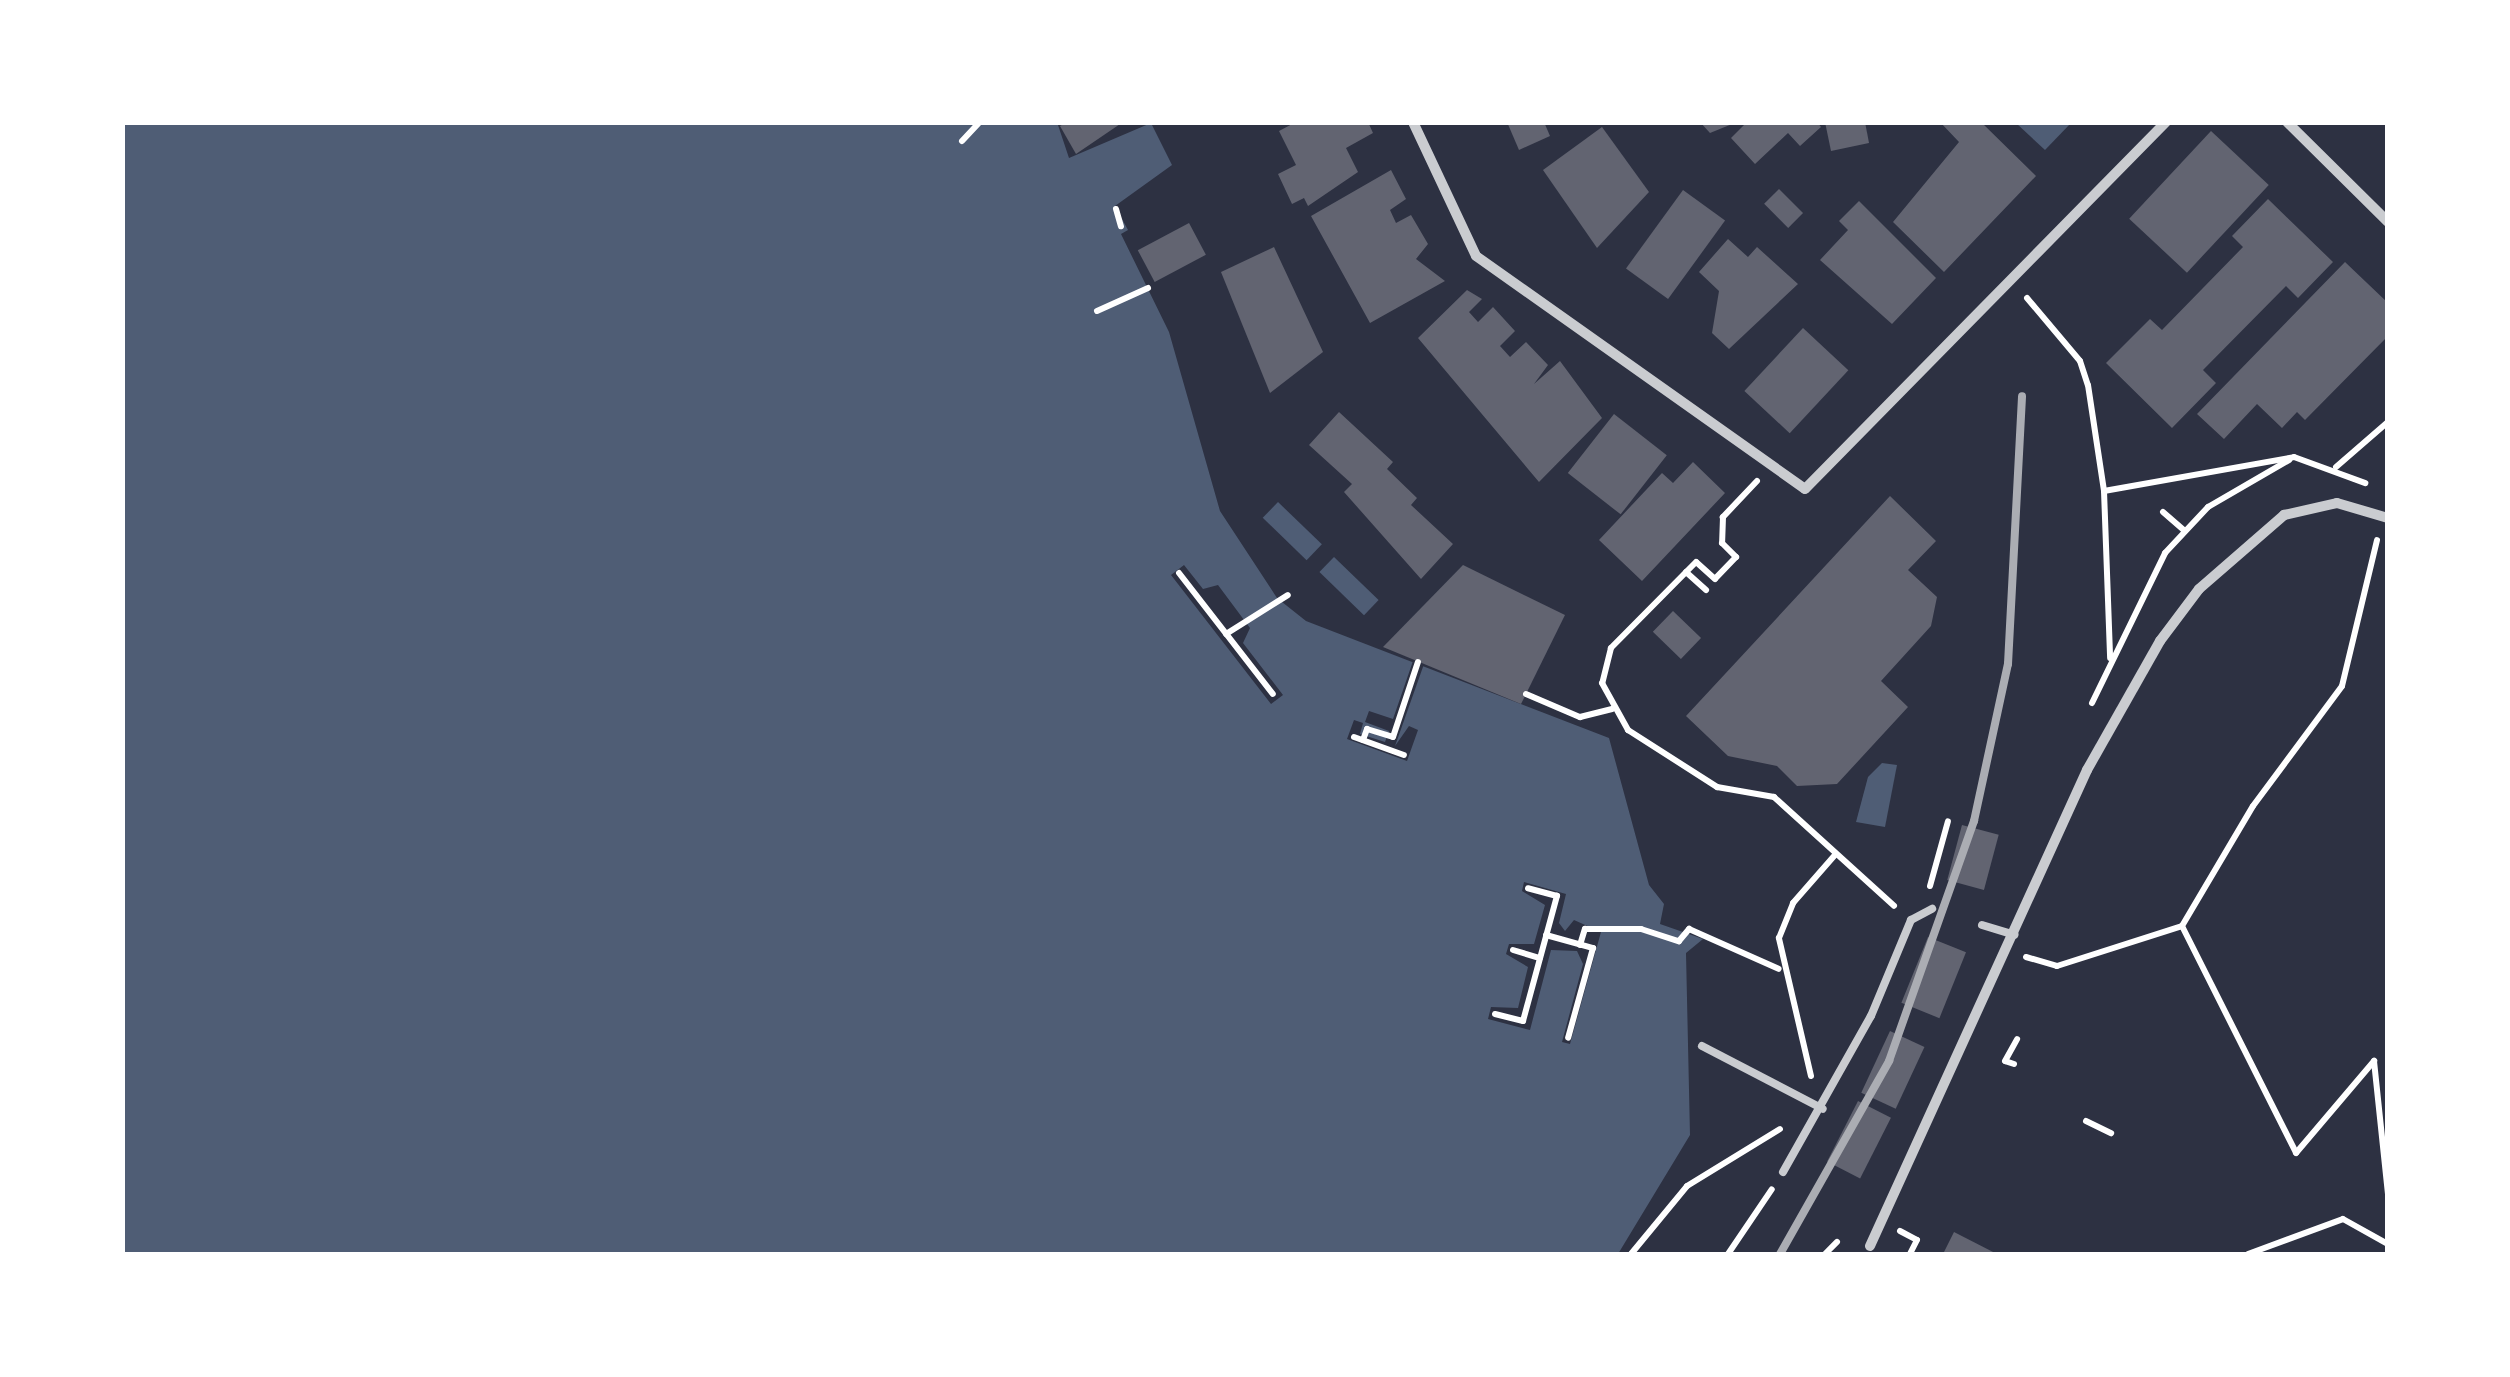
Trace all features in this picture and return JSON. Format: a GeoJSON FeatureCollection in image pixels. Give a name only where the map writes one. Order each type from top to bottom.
{"type":"FeatureCollection","features":[{"type":"Feature","properties":{"kind":"street"},"geometry":{"type":"LineString","coordinates":[[1413,122],[1476,256],[1804,489],[2166,122]]}},
{"type":"Feature","properties":{"kind":"street"},"geometry":{"type":"LineString","coordinates":[[2288,122],[2388,222]]}},
{"type":"Feature","properties":{"kind":"street"},"geometry":{"type":"LineString","coordinates":[[1870,1246],[2109,726],[2199,588],[2260,529],[2337,503],[2384,523]]}},
{"type":"Feature","properties":{"kind":"lane"},"geometry":{"type":"LineString","coordinates":[[1783,1172],[1823,1109],[1928,908]]}},
{"type":"Feature","properties":{"kind":"lane"},"geometry":{"type":"LineString","coordinates":[[1982,925],[2015,935]]}},
{"type":"Feature","properties":{"kind":"lane"},"geometry":{"type":"LineString","coordinates":[[1702,1046],[1823,1109]]}},
{"type":"Feature","properties":{"kind":"path"},"geometry":{"type":"LineString","coordinates":[[962,141],[978,124]]}},
{"type":"Feature","properties":{"kind":"path"},"geometry":{"type":"LineString","coordinates":[[1116,209],[1121,226]]}},
{"type":"Feature","properties":{"kind":"path"},"geometry":{"type":"LineString","coordinates":[[1097,311],[1148,288]]}},
{"type":"Feature","properties":{"kind":"path"},"geometry":{"type":"LineString","coordinates":[[2040,312],[2080,361],[2104,491],[2109,726]]}},
{"type":"Feature","properties":{"kind":"path"},"geometry":{"type":"LineString","coordinates":[[2104,491],[2294,457],[2336,467],[2388,422]]}},
{"type":"Feature","properties":{"kind":"path"},"geometry":{"type":"LineString","coordinates":[[1737,502],[1723,517],[1722,543],[1736,557],[1715,579],[1696,562],[1611,648],[1602,683],[1612,709],[1698,778],[1774,797],[1894,906]]}},
{"type":"Feature","properties":{"kind":"path"},"geometry":{"type":"LineString","coordinates":[[2163,512],[2184,532]]}},
{"type":"Feature","properties":{"kind":"path"},"geometry":{"type":"LineString","coordinates":[[2008,950],[2057,966],[2182,926],[2253,806],[2342,686],[2384,523]]}},
{"type":"Feature","properties":{"kind":"path"},"geometry":{"type":"LineString","coordinates":[[1686,572],[1706,590]]}},
{"type":"Feature","properties":{"kind":"path"},"geometry":{"type":"LineString","coordinates":[[1179,574],[1273,694]]}},
{"type":"Feature","properties":{"kind":"path"},"geometry":{"type":"LineString","coordinates":[[1226,634],[1288,595]]}},
{"type":"Feature","properties":{"kind":"path"},"geometry":{"type":"LineString","coordinates":[[1363,740],[1367,728],[1392,737],[1418,662]]}},
{"type":"Feature","properties":{"kind":"path"},"geometry":{"type":"LineString","coordinates":[[1526,694],[1580,718],[1612,709]]}},
{"type":"Feature","properties":{"kind":"path"},"geometry":{"type":"LineString","coordinates":[[1354,736],[1404,755]]}},
{"type":"Feature","properties":{"kind":"path"},"geometry":{"type":"LineString","coordinates":[[1928,908],[1948,821]]}},
{"type":"Feature","properties":{"kind":"path"},"geometry":{"type":"LineString","coordinates":[[1813,1080],[1780,970],[1779,938],[1793,903],[1835,855]]}},
{"type":"Feature","properties":{"kind":"path"},"geometry":{"type":"LineString","coordinates":[[1495,1014],[1523,1021],[1557,896],[1528,888]]}},
{"type":"Feature","properties":{"kind":"path"},"geometry":{"type":"LineString","coordinates":[[2182,926],[2296,1153],[2374,1061],[2388,1195]]}},
{"type":"Feature","properties":{"kind":"path"},"geometry":{"type":"LineString","coordinates":[[1580,945],[1593,929],[1641,929],[1679,941],[1689,929],[1710,933],[1780,970]]}},
{"type":"Feature","properties":{"kind":"path"},"geometry":{"type":"LineString","coordinates":[[1546,935],[1592,948],[1568,1038]]}},
{"type":"Feature","properties":{"kind":"path"},"geometry":{"type":"LineString","coordinates":[[1512,950],[1540,958]]}},
{"type":"Feature","properties":{"kind":"path"},"geometry":{"type":"LineString","coordinates":[[2014,1064],[2005,1061],[2017,1039]]}},
{"type":"Feature","properties":{"kind":"path"},"geometry":{"type":"LineString","coordinates":[[2086,1121],[2111,1133]]}},
{"type":"Feature","properties":{"kind":"path"},"geometry":{"type":"LineString","coordinates":[[1631,1254],[1687,1186],[1789,1123]]}},
{"type":"Feature","properties":{"kind":"path"},"geometry":{"type":"LineString","coordinates":[[1728,1254],[1783,1172]]}},
{"type":"Feature","properties":{"kind":"path"},"geometry":{"type":"LineString","coordinates":[[2248,1254],[2344,1220],[2388,1244]]}},
{"type":"Feature","properties":{"kind":"path"},"geometry":{"type":"LineString","coordinates":[[1899,1230],[1917,1240],[1910,1254]]}},
{"type":"Feature","properties":{"kind":"path"},"geometry":{"type":"LineString","coordinates":[[1825,1254],[1837,1242]]}},
{"type":"Feature","properties":{"kind":"water"},"geometry":{"type":"Polygon","coordinates":[[[1057,122],[1069,158],[1151,123],[1172,165],[1115,206],[1128,230],[1121,234],[1169,332],[1220,511],[1277,598],[1306,621],[1609,738],[1649,885],[1664,904],[1660,924],[1703,939],[1686,953],[1690,1135],[1618,1254],[123,1254],[122,123],[1057,122]]]}},
{"type":"Feature","properties":{"kind":"water"},"geometry":{"type":"Polygon","coordinates":[[[2071,122],[2045,150],[2016,123],[2071,122]]]}},
{"type":"Feature","properties":{"kind":"water"},"geometry":{"type":"Polygon","coordinates":[[[1278,502],[1322,544],[1307,560],[1263,518],[1278,502]]]}},
{"type":"Feature","properties":{"kind":"water"},"geometry":{"type":"Polygon","coordinates":[[[1334,557],[1379,600],[1364,615],[1319,572],[1334,557]]]}},
{"type":"Feature","properties":{"kind":"water"},"geometry":{"type":"Polygon","coordinates":[[[1882,763],[1897,765],[1885,827],[1856,822],[1868,777],[1882,763]]]}},
{"type":"Feature","properties":{"kind":"pier"},"geometry":{"type":"Polygon","coordinates":[[[1184,565],[1203,589],[1218,585],[1250,628],[1243,643],[1283,695],[1271,704],[1171,575],[1184,565]]]}},
{"type":"Feature","properties":{"kind":"pier"},"geometry":{"type":"Polygon","coordinates":[[[1413,661],[1424,664],[1395,746],[1409,726],[1418,730],[1407,761],[1347,739],[1354,720],[1363,723],[1360,734],[1385,742],[1389,731],[1365,722],[1369,711],[1393,719],[1413,661]]]}},
{"type":"Feature","properties":{"kind":"pier"},"geometry":{"type":"Polygon","coordinates":[[[1524,882],[1566,894],[1559,923],[1565,931],[1574,920],[1601,932],[1570,1044],[1562,1042],[1583,964],[1577,951],[1551,950],[1530,1030],[1488,1019],[1491,1007],[1518,1008],[1528,967],[1506,954],[1509,944],[1534,944],[1545,905],[1522,891],[1524,882]]]}},
{"type":"Feature","properties":{"kind":"building"},"geometry":{"type":"Polygon","coordinates":[[[1067,122],[1123,122],[1076,154],[1060,126],[1067,122]]]}},
{"type":"Feature","properties":{"kind":"building"},"geometry":{"type":"Polygon","coordinates":[[[1296,122],[1368,122],[1373,133],[1346,148],[1358,172],[1308,206],[1304,198],[1292,204],[1278,174],[1296,165],[1279,131],[1296,122]]]}},
{"type":"Feature","properties":{"kind":"building"},"geometry":{"type":"Polygon","coordinates":[[[1507,122],[1544,122],[1550,136],[1519,150],[1507,122]]]}},
{"type":"Feature","properties":{"kind":"building"},"geometry":{"type":"Polygon","coordinates":[[[1700,122],[1737,122],[1710,133],[1700,122]]]}},
{"type":"Feature","properties":{"kind":"building"},"geometry":{"type":"Polygon","coordinates":[[[1747,122],[1817,122],[1821,127],[1800,146],[1788,133],[1755,164],[1731,138],[1747,122]]]}},
{"type":"Feature","properties":{"kind":"building"},"geometry":{"type":"Polygon","coordinates":[[[1825,122],[1865,122],[1869,143],[1831,151],[1825,122]]]}},
{"type":"Feature","properties":{"kind":"building"},"geometry":{"type":"Polygon","coordinates":[[[1940,122],[1981,122],[2036,176],[1944,272],[1893,222],[1959,142],[1940,122]]]}},
{"type":"Feature","properties":{"kind":"building"},"geometry":{"type":"Polygon","coordinates":[[[1602,127],[1649,192],[1597,248],[1543,170],[1602,127]]]}},
{"type":"Feature","properties":{"kind":"building"},"geometry":{"type":"Polygon","coordinates":[[[2211,131],[2269,185],[2187,273],[2129,219],[2211,131]]]}},
{"type":"Feature","properties":{"kind":"building"},"geometry":{"type":"Polygon","coordinates":[[[1391,170],[1406,199],[1390,210],[1396,223],[1411,215],[1428,244],[1416,259],[1445,281],[1370,323],[1311,216],[1391,170]]]}},
{"type":"Feature","properties":{"kind":"building"},"geometry":{"type":"Polygon","coordinates":[[[1779,189],[1803,213],[1788,228],[1764,204],[1779,189]]]}},
{"type":"Feature","properties":{"kind":"building"},"geometry":{"type":"Polygon","coordinates":[[[1683,190],[1725,221],[1668,299],[1626,268],[1683,190]]]}},
{"type":"Feature","properties":{"kind":"building"},"geometry":{"type":"Polygon","coordinates":[[[2268,199],[2333,262],[2298,298],[2286,286],[2203,370],[2216,383],[2172,428],[2106,363],[2150,319],[2162,330],[2243,247],[2232,236],[2268,199]]]}},
{"type":"Feature","properties":{"kind":"building"},"geometry":{"type":"Polygon","coordinates":[[[1859,201],[1936,278],[1892,324],[1820,260],[1848,230],[1839,221],[1859,201]]]}},
{"type":"Feature","properties":{"kind":"building"},"geometry":{"type":"Polygon","coordinates":[[[1189,223],[1206,255],[1155,282],[1138,250],[1189,223]]]}},
{"type":"Feature","properties":{"kind":"building"},"geometry":{"type":"Polygon","coordinates":[[[1728,239],[1748,257],[1757,247],[1798,284],[1729,349],[1712,333],[1719,291],[1699,272],[1728,239]]]}},
{"type":"Feature","properties":{"kind":"building"},"geometry":{"type":"Polygon","coordinates":[[[1274,247],[1323,352],[1270,393],[1221,272],[1274,247]]]}},
{"type":"Feature","properties":{"kind":"building"},"geometry":{"type":"Polygon","coordinates":[[[2345,262],[2388,303],[2388,336],[2305,420],[2297,412],[2282,428],[2257,404],[2224,439],[2197,414],[2345,262]]]}},
{"type":"Feature","properties":{"kind":"building"},"geometry":{"type":"Polygon","coordinates":[[[1467,290],[1482,299],[1469,312],[1478,322],[1493,307],[1515,331],[1500,346],[1510,357],[1526,342],[1548,365],[1534,384],[1560,361],[1602,418],[1539,482],[1418,338],[1467,290]]]}},
{"type":"Feature","properties":{"kind":"building"},"geometry":{"type":"Polygon","coordinates":[[[1803,328],[1848,370],[1790,433],[1744,391],[1803,328]]]}},
{"type":"Feature","properties":{"kind":"building"},"geometry":{"type":"Polygon","coordinates":[[[1339,412],[1393,462],[1387,469],[1417,498],[1411,505],[1453,544],[1421,579],[1344,492],[1352,484],[1309,445],[1339,412]]]}},
{"type":"Feature","properties":{"kind":"building"},"geometry":{"type":"Polygon","coordinates":[[[1614,414],[1667,455],[1621,514],[1568,473],[1614,414]]]}},
{"type":"Feature","properties":{"kind":"building"},"geometry":{"type":"Polygon","coordinates":[[[1693,462],[1725,493],[1642,581],[1599,540],[1662,473],[1673,483],[1693,462]]]}},
{"type":"Feature","properties":{"kind":"building"},"geometry":{"type":"Polygon","coordinates":[[[1890,496],[1936,541],[1908,570],[1937,597],[1931,626],[1881,681],[1908,707],[1837,784],[1797,786],[1777,766],[1728,756],[1686,716],[1890,496]]]}},
{"type":"Feature","properties":{"kind":"building"},"geometry":{"type":"Polygon","coordinates":[[[1463,565],[1565,615],[1521,704],[1383,647],[1463,565]]]}},
{"type":"Feature","properties":{"kind":"building"},"geometry":{"type":"Polygon","coordinates":[[[1673,611],[1701,638],[1681,659],[1653,632],[1673,611]]]}},
{"type":"Feature","properties":{"kind":"building"},"geometry":{"type":"Polygon","coordinates":[[[1962,825],[1999,835],[1984,890],[1947,880],[1962,825]]]}},
{"type":"Feature","properties":{"kind":"building"},"geometry":{"type":"Polygon","coordinates":[[[1928,937],[1966,952],[1939,1018],[1901,1003],[1928,937]]]}},
{"type":"Feature","properties":{"kind":"building"},"geometry":{"type":"Polygon","coordinates":[[[1890,1031],[1924,1047],[1896,1109],[1861,1093],[1890,1031]]]}},
{"type":"Feature","properties":{"kind":"building"},"geometry":{"type":"Polygon","coordinates":[[[1858,1101],[1891,1118],[1860,1178],[1827,1162],[1858,1101]]]}},
{"type":"Feature","properties":{"kind":"building"},"geometry":{"type":"Polygon","coordinates":[[[1954,1232],[1997,1254],[1943,1254],[1954,1232]]]}},
{"type":"Feature","properties":{"kind":"railway"},"geometry":{"type":"LineString","coordinates":[[1780,1254],[1889,1061],[1974,821],[2008,664],[2022,396]]}}]}
